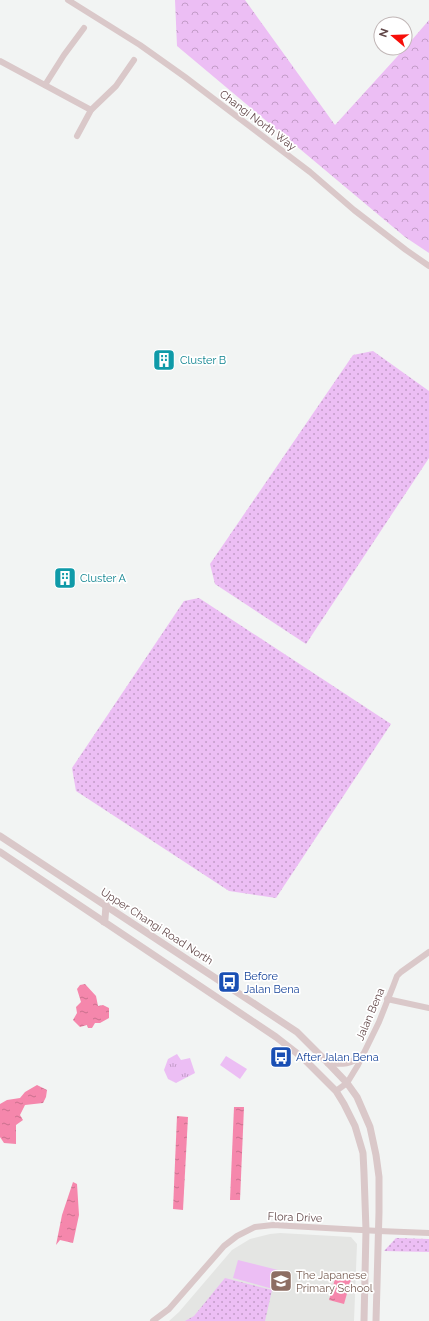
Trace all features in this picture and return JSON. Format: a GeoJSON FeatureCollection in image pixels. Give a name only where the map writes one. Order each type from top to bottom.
{"type":"FeatureCollection","features":[{"type":"Feature","properties":{"kind":"street","name":"Changi North Way"},"geometry":{"type":"LineString","coordinates":[[68,0],[140,44],[185,77],[310,172],[354,210],[394,241],[429,266]]}},
{"type":"Feature","properties":{"kind":"street"},"geometry":{"type":"LineString","coordinates":[[45,85],[64,55],[84,28]]}},
{"type":"Feature","properties":{"kind":"street"},"geometry":{"type":"LineString","coordinates":[[77,136],[91,110],[116,86],[134,60]]}},
{"type":"Feature","properties":{"kind":"street"},"geometry":{"type":"LineString","coordinates":[[0,62],[91,110]]}},
{"type":"Feature","properties":{"kind":"street","name":"Upper Changi Road North"},"geometry":{"type":"LineString","coordinates":[[0,836],[296,1032],[347,1083],[357,1097],[371,1130],[379,1177],[376,1321]]}},
{"type":"Feature","properties":{"kind":"street"},"geometry":{"type":"LineString","coordinates":[[0,852],[53,886],[104,922],[276,1037],[303,1058],[336,1091],[356,1126],[363,1153],[366,1230],[364,1321]]}},
{"type":"Feature","properties":{"kind":"street"},"geometry":{"type":"LineString","coordinates":[[104,922],[106,905]]}},
{"type":"Feature","properties":{"kind":"street","name":"Jalan Bena"},"geometry":{"type":"LineString","coordinates":[[336,1091],[347,1083],[353,1075],[379,1022],[397,976],[429,952]]}},
{"type":"Feature","properties":{"kind":"street"},"geometry":{"type":"LineString","coordinates":[[387,999],[429,1008]]}},
{"type":"Feature","properties":{"kind":"street"},"geometry":{"type":"LineString","coordinates":[[328,1063],[344,1064],[357,1060],[363,1055]]}},
{"type":"Feature","properties":{"kind":"street","name":"Flora Drive"},"geometry":{"type":"LineString","coordinates":[[153,1321],[169,1309],[224,1246],[237,1236],[255,1227],[273,1225],[379,1231],[429,1232]]}},
{"type":"Feature","properties":{"kind":"shaded area","name":"The Japanese Primary School"},"geometry":{"type":"Polygon","coordinates":[[[280,1233],[351,1237],[357,1244],[354,1321],[169,1321],[179,1312],[232,1250],[250,1239],[280,1233]]]}},
{"type":"Feature","properties":{"kind":"green space"},"geometry":{"type":"Polygon","coordinates":[[[175,0],[245,0],[335,125],[398,56],[413,56],[413,39],[429,20],[429,253],[405,237],[177,46],[175,0]]]}},
{"type":"Feature","properties":{"kind":"green space"},"geometry":{"type":"Polygon","coordinates":[[[373,351],[429,391],[429,458],[306,644],[215,584],[210,564],[353,355],[373,351]]]}},
{"type":"Feature","properties":{"kind":"green space"},"geometry":{"type":"Polygon","coordinates":[[[199,598],[391,724],[276,898],[229,891],[76,791],[72,768],[184,601],[199,598]]]}},
{"type":"Feature","properties":{"kind":"green space"},"geometry":{"type":"Polygon","coordinates":[[[177,1054],[181,1060],[190,1058],[195,1073],[176,1083],[168,1079],[164,1070],[168,1059],[177,1054]]]}},
{"type":"Feature","properties":{"kind":"green space"},"geometry":{"type":"Polygon","coordinates":[[[226,1056],[247,1069],[240,1079],[220,1065],[226,1056]]]}},
{"type":"Feature","properties":{"kind":"green space"},"geometry":{"type":"Polygon","coordinates":[[[396,1238],[429,1239],[429,1252],[384,1251],[396,1238]]]}},
{"type":"Feature","properties":{"kind":"green space"},"geometry":{"type":"Polygon","coordinates":[[[238,1260],[278,1270],[273,1289],[233,1278],[238,1260]]]}},
{"type":"Feature","properties":{"kind":"green space"},"geometry":{"type":"Polygon","coordinates":[[[225,1278],[272,1290],[265,1321],[185,1321],[194,1316],[225,1278]]]}},
{"type":"Feature","properties":{"kind":"water"},"geometry":{"type":"Polygon","coordinates":[[[85,984],[96,996],[98,1006],[103,1005],[109,1008],[109,1018],[100,1023],[95,1023],[92,1028],[88,1028],[87,1025],[80,1027],[73,1020],[77,1013],[76,1007],[81,1002],[77,989],[80,985],[85,984]]]}},
{"type":"Feature","properties":{"kind":"water"},"geometry":{"type":"Polygon","coordinates":[[[37,1085],[47,1090],[43,1103],[25,1105],[20,1115],[23,1120],[16,1125],[16,1144],[4,1143],[0,1137],[0,1104],[7,1100],[20,1098],[25,1092],[37,1085]]]}},
{"type":"Feature","properties":{"kind":"water"},"geometry":{"type":"Polygon","coordinates":[[[234,1107],[244,1107],[240,1200],[230,1200],[234,1107]]]}},
{"type":"Feature","properties":{"kind":"water"},"geometry":{"type":"Polygon","coordinates":[[[177,1116],[188,1117],[183,1210],[173,1209],[177,1116]]]}},
{"type":"Feature","properties":{"kind":"water"},"geometry":{"type":"Polygon","coordinates":[[[73,1182],[77,1184],[79,1215],[73,1243],[60,1240],[56,1245],[62,1215],[73,1182]]]}},
{"type":"Feature","properties":{"kind":"water"},"geometry":{"type":"Polygon","coordinates":[[[337,1272],[352,1276],[344,1304],[329,1300],[337,1272]]]}},
{"type":"Feature","properties":{"kind":"place","name":"Cluster B"},"geometry":{"type":"Point","coordinates":[164,360]}},
{"type":"Feature","properties":{"kind":"place","name":"Cluster A"},"geometry":{"type":"Point","coordinates":[65,578]}},
{"type":"Feature","properties":{"kind":"place","name":"Before Jalan Bena"},"geometry":{"type":"Point","coordinates":[229,982]}},
{"type":"Feature","properties":{"kind":"place","name":"After Jalan Bena"},"geometry":{"type":"Point","coordinates":[281,1057]}},
{"type":"Feature","properties":{"kind":"place","name":"The Japanese Primary School"},"geometry":{"type":"Point","coordinates":[281,1281]}}]}
